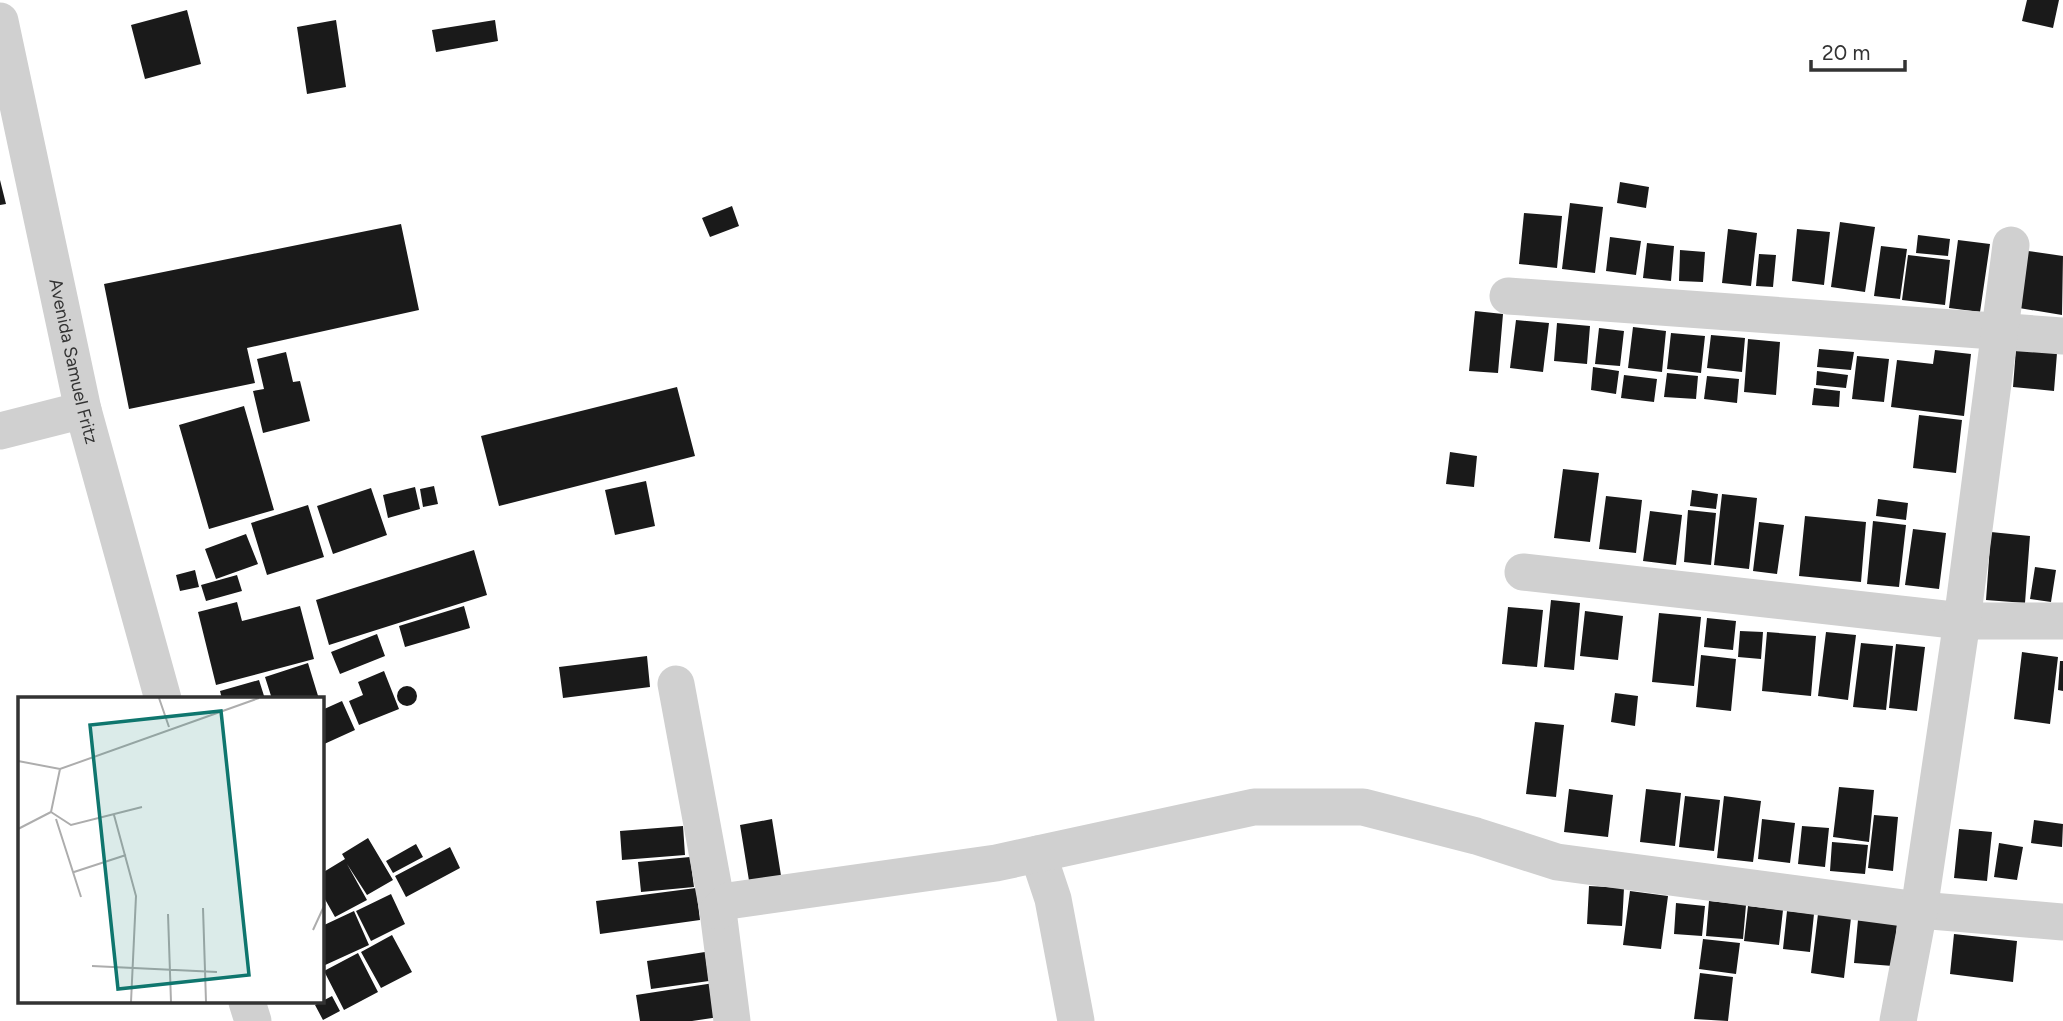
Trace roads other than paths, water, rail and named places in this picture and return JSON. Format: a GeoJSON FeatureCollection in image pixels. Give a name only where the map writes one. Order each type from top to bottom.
{"type":"FeatureCollection","features":[{"type":"Feature","properties":{"kind":"street","name":"Avenida Samuel Fritz"},"geometry":{"type":"LineString","coordinates":[[0,21],[83,410],[162,697]]}},
{"type":"Feature","properties":{"kind":"street"},"geometry":{"type":"LineString","coordinates":[[1898,1021],[1919,910],[1962,621],[2011,245]]}},
{"type":"Feature","properties":{"kind":"street"},"geometry":{"type":"LineString","coordinates":[[1508,296],[2063,336]]}},
{"type":"Feature","properties":{"kind":"street"},"geometry":{"type":"LineString","coordinates":[[0,431],[83,410]]}},
{"type":"Feature","properties":{"kind":"street"},"geometry":{"type":"LineString","coordinates":[[1523,572],[1962,621],[2063,621]]}},
{"type":"Feature","properties":{"kind":"street"},"geometry":{"type":"LineString","coordinates":[[676,684],[718,911],[732,1021]]}},
{"type":"Feature","properties":{"kind":"street"},"geometry":{"type":"LineString","coordinates":[[718,911],[728,901],[996,863],[1254,807],[1363,807],[1476,836],[1557,862],[1919,910],[2063,922]]}},
{"type":"Feature","properties":{"kind":"street"},"geometry":{"type":"LineString","coordinates":[[1038,854],[1053,899],[1076,1021]]}},
{"type":"Feature","properties":{"kind":"street"},"geometry":{"type":"LineString","coordinates":[[248,1004],[253,1021]]}}]}
